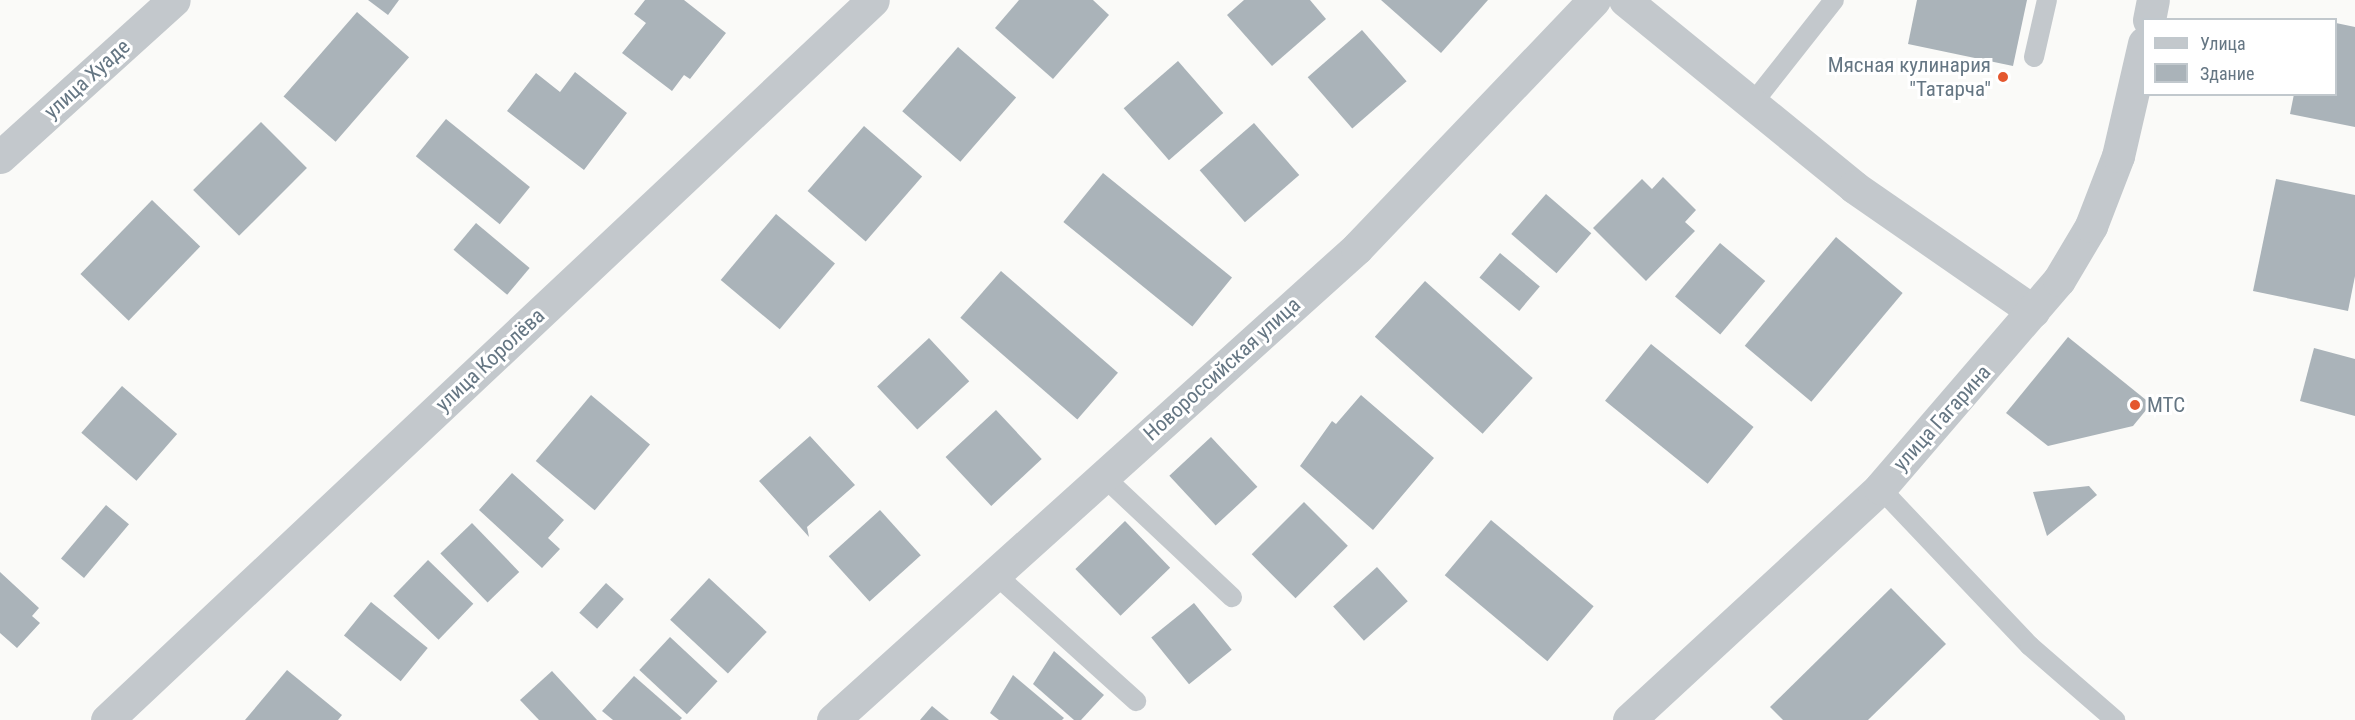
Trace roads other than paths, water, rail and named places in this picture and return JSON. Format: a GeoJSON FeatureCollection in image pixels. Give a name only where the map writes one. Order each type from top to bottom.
{"type":"FeatureCollection","features":[{"type":"Feature","properties":{"kind":"street","name":"улица Хуаде"},"geometry":{"type":"LineString","coordinates":[[0,157],[174,0]]}},
{"type":"Feature","properties":{"kind":"street","name":"улица Королёва"},"geometry":{"type":"LineString","coordinates":[[107,720],[873,0]]}},
{"type":"Feature","properties":{"kind":"street","name":"Новороссийская улица"},"geometry":{"type":"LineString","coordinates":[[833,720],[1356,248],[1594,0]]}},
{"type":"Feature","properties":{"kind":"street"},"geometry":{"type":"LineString","coordinates":[[1625,0],[1854,186],[2033,311]]}},
{"type":"Feature","properties":{"kind":"street"},"geometry":{"type":"LineString","coordinates":[[2149,18],[2153,0]]}},
{"type":"Feature","properties":{"kind":"street","name":"улица Гагарина"},"geometry":{"type":"LineString","coordinates":[[1629,720],[1880,488],[2033,311],[2091,225],[2118,156],[2142,52]]}},
{"type":"Feature","properties":{"kind":"lane"},"geometry":{"type":"LineString","coordinates":[[1752,104],[1834,0]]}},
{"type":"Feature","properties":{"kind":"lane"},"geometry":{"type":"LineString","coordinates":[[2034,57],[2047,0]]}},
{"type":"Feature","properties":{"kind":"lane"},"geometry":{"type":"LineString","coordinates":[[1103,476],[1232,597]]}},
{"type":"Feature","properties":{"kind":"lane"},"geometry":{"type":"LineString","coordinates":[[1880,488],[2030,646],[2115,720]]}},
{"type":"Feature","properties":{"kind":"lane"},"geometry":{"type":"LineString","coordinates":[[995,574],[1136,700]]}},
{"type":"Feature","properties":{"kind":"place","name":"Мясная кулинария \"Татарча\""},"geometry":{"type":"Point","coordinates":[2003,77]}},
{"type":"Feature","properties":{"kind":"place","name":"МТС"},"geometry":{"type":"Point","coordinates":[2135,405]}}]}
